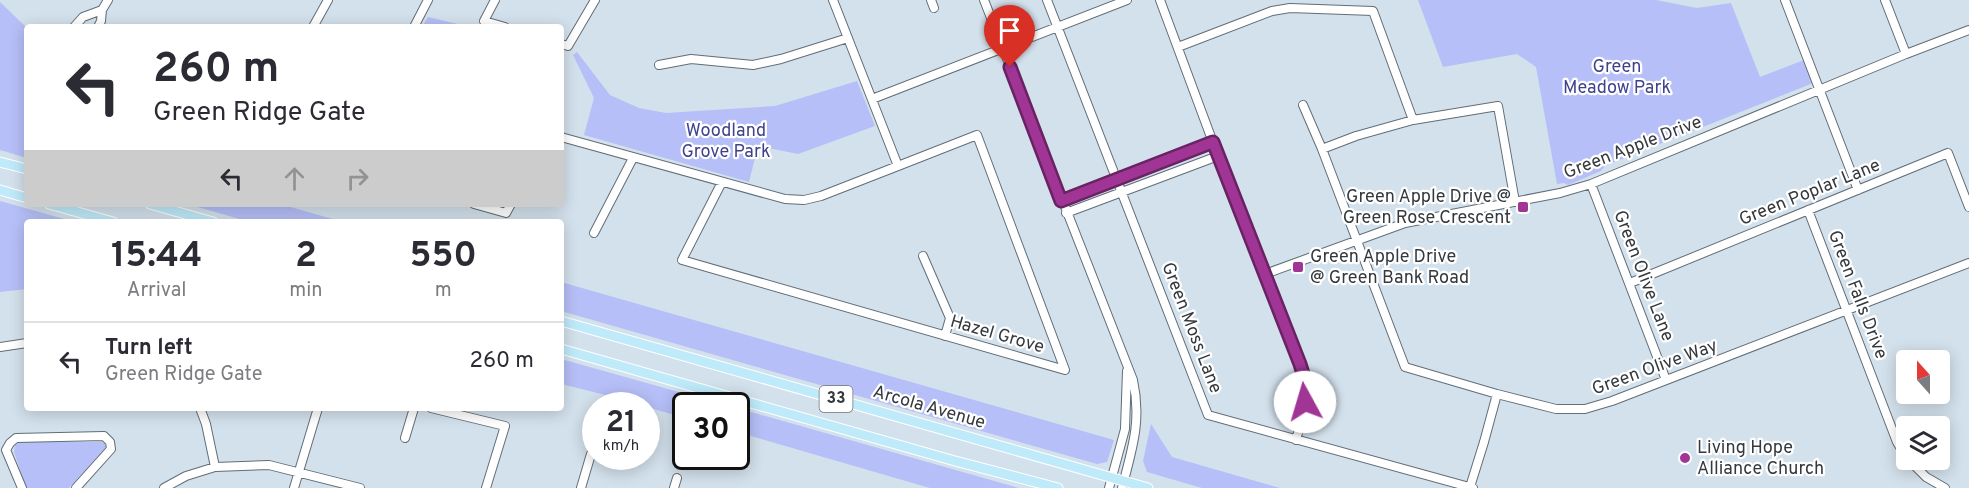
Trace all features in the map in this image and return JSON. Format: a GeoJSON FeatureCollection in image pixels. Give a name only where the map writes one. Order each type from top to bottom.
{"type":"FeatureCollection","features":[{"type":"Feature","properties":{"kind":"main road"},"geometry":{"type":"LineString","coordinates":[[0,162],[24,168]]}},
{"type":"Feature","properties":{"kind":"main road"},"geometry":{"type":"LineString","coordinates":[[0,190],[24,197]]}},
{"type":"Feature","properties":{"kind":"main road"},"geometry":{"type":"LineString","coordinates":[[60,207],[102,219]]}},
{"type":"Feature","properties":{"kind":"main road"},"geometry":{"type":"LineString","coordinates":[[160,207],[202,219]]}},
{"type":"Feature","properties":{"kind":"main road","name":"Arcola Avenue"},"geometry":{"type":"LineString","coordinates":[[564,322],[1112,477],[1123,484],[1148,488]]}},
{"type":"Feature","properties":{"kind":"main road","name":"33"},"geometry":{"type":"LineString","coordinates":[[564,350],[922,452],[1058,488]]}},
{"type":"Feature","properties":{"kind":"street"},"geometry":{"type":"LineString","coordinates":[[100,24],[102,10],[108,0]]}},
{"type":"Feature","properties":{"kind":"street"},"geometry":{"type":"LineString","coordinates":[[315,24],[328,0]]}},
{"type":"Feature","properties":{"kind":"street"},"geometry":{"type":"LineString","coordinates":[[416,24],[428,0]]}},
{"type":"Feature","properties":{"kind":"street"},"geometry":{"type":"LineString","coordinates":[[494,24],[484,21],[495,0]]}},
{"type":"Feature","properties":{"kind":"street"},"geometry":{"type":"LineString","coordinates":[[564,45],[568,46],[595,0]]}},
{"type":"Feature","properties":{"kind":"street"},"geometry":{"type":"LineString","coordinates":[[564,138],[785,199],[804,200],[898,166],[833,0]]}},
{"type":"Feature","properties":{"kind":"street"},"geometry":{"type":"LineString","coordinates":[[984,0],[1127,366],[1137,401],[1137,429],[1123,484]]}},
{"type":"Feature","properties":{"kind":"street","name":"Green Moss Lane"},"geometry":{"type":"LineString","coordinates":[[1047,0],[1208,415],[1471,488]]}},
{"type":"Feature","properties":{"kind":"street"},"geometry":{"type":"LineString","coordinates":[[872,99],[1127,0]]}},
{"type":"Feature","properties":{"kind":"street"},"geometry":{"type":"LineString","coordinates":[[1160,0],[1304,377],[1305,402],[1296,440]]}},
{"type":"Feature","properties":{"kind":"street"},"geometry":{"type":"LineString","coordinates":[[1785,0],[1858,190]]}},
{"type":"Feature","properties":{"kind":"street"},"geometry":{"type":"LineString","coordinates":[[1885,0],[1906,54]]}},
{"type":"Feature","properties":{"kind":"street"},"geometry":{"type":"LineString","coordinates":[[1178,47],[1272,11],[1290,8],[1373,11],[1413,120]]}},
{"type":"Feature","properties":{"kind":"street"},"geometry":{"type":"LineString","coordinates":[[77,24],[83,17],[102,10]]}},
{"type":"Feature","properties":{"kind":"street","name":"Green Apple Drive"},"geometry":{"type":"LineString","coordinates":[[1265,274],[1405,223],[1515,202],[1591,184],[1969,30]]}},
{"type":"Feature","properties":{"kind":"street"},"geometry":{"type":"LineString","coordinates":[[659,64],[691,59],[753,65],[781,59],[848,38]]}},
{"type":"Feature","properties":{"kind":"street"},"geometry":{"type":"LineString","coordinates":[[1303,105],[1356,241]]}},
{"type":"Feature","properties":{"kind":"street"},"geometry":{"type":"LineString","coordinates":[[1322,149],[1356,136],[1413,120],[1498,106],[1515,202]]}},
{"type":"Feature","properties":{"kind":"street","name":"Hazel Grove"},"geometry":{"type":"LineString","coordinates":[[722,182],[682,260],[1065,370],[977,135],[898,166]]}},
{"type":"Feature","properties":{"kind":"street"},"geometry":{"type":"LineString","coordinates":[[1061,201],[1213,142]]}},
{"type":"Feature","properties":{"kind":"street","name":"Green Poplar Lane"},"geometry":{"type":"LineString","coordinates":[[1630,284],[1948,153],[1969,207]]}},
{"type":"Feature","properties":{"kind":"street"},"geometry":{"type":"LineString","coordinates":[[1066,213],[1218,156]]}},
{"type":"Feature","properties":{"kind":"street"},"geometry":{"type":"LineString","coordinates":[[594,233],[633,158]]}},
{"type":"Feature","properties":{"kind":"street","name":"Green Olive Lane"},"geometry":{"type":"LineString","coordinates":[[1591,184],[1666,380]]}},
{"type":"Feature","properties":{"kind":"street"},"geometry":{"type":"LineString","coordinates":[[485,207],[506,213],[509,207]]}},
{"type":"Feature","properties":{"kind":"street","name":"Green Falls Drive"},"geometry":{"type":"LineString","coordinates":[[1808,210],[1896,439]]}},
{"type":"Feature","properties":{"kind":"street","name":"Green Olive Way"},"geometry":{"type":"LineString","coordinates":[[1356,241],[1404,367],[1556,409],[1585,410],[1612,401],[1969,263]]}},
{"type":"Feature","properties":{"kind":"street"},"geometry":{"type":"LineString","coordinates":[[923,256],[950,318],[945,336]]}},
{"type":"Feature","properties":{"kind":"street"},"geometry":{"type":"LineString","coordinates":[[0,347],[24,343]]}},
{"type":"Feature","properties":{"kind":"street"},"geometry":{"type":"LineString","coordinates":[[1109,488],[1125,429],[1127,366]]}},
{"type":"Feature","properties":{"kind":"street"},"geometry":{"type":"LineString","coordinates":[[1471,488],[1497,394]]}},
{"type":"Feature","properties":{"kind":"street"},"geometry":{"type":"LineString","coordinates":[[201,411],[215,467]]}},
{"type":"Feature","properties":{"kind":"street"},"geometry":{"type":"LineString","coordinates":[[294,488],[317,411]]}},
{"type":"Feature","properties":{"kind":"street"},"geometry":{"type":"LineString","coordinates":[[405,438],[413,411]]}},
{"type":"Feature","properties":{"kind":"street"},"geometry":{"type":"LineString","coordinates":[[443,411],[505,426],[486,488]]}},
{"type":"Feature","properties":{"kind":"street"},"geometry":{"type":"LineString","coordinates":[[21,488],[6,450],[16,438],[104,436],[110,442],[111,449],[76,488]]}},
{"type":"Feature","properties":{"kind":"street"},"geometry":{"type":"LineString","coordinates":[[164,488],[186,476],[215,467],[270,465],[360,488]]}},
{"type":"Feature","properties":{"kind":"street"},"geometry":{"type":"LineString","coordinates":[[581,488],[586,470]]}},
{"type":"Feature","properties":{"kind":"street","name":"Green Falls Drive"},"geometry":{"type":"LineString","coordinates":[[1919,470],[1945,488]]}},
{"type":"Feature","properties":{"kind":"street"},"geometry":{"type":"LineString","coordinates":[[674,488],[676,478]]}},
{"type":"Feature","properties":{"kind":"green space","name":"Green Meadow Park"},"geometry":{"type":"Polygon","coordinates":[[[1418,0],[1656,0],[1697,8],[1731,3],[1760,77],[1804,60],[1813,83],[1605,166],[1601,171],[1568,185],[1557,184],[1536,67],[1517,54],[1443,67],[1418,0]]]}},
{"type":"Feature","properties":{"kind":"green space"},"geometry":{"type":"Polygon","coordinates":[[[0,2],[24,25],[24,157],[0,150],[0,2]]]}},
{"type":"Feature","properties":{"kind":"green space"},"geometry":{"type":"Polygon","coordinates":[[[428,17],[457,24],[424,24],[428,17]]]}},
{"type":"Feature","properties":{"kind":"green space","name":"Woodland Grove Park"},"geometry":{"type":"Polygon","coordinates":[[[577,52],[610,95],[639,108],[666,113],[775,106],[857,81],[875,126],[798,154],[758,146],[749,182],[584,135],[594,98],[573,55],[577,52]]]}},
{"type":"Feature","properties":{"kind":"green space"},"geometry":{"type":"Polygon","coordinates":[[[0,201],[64,219],[24,219],[24,289],[0,292],[0,201]]]}},
{"type":"Feature","properties":{"kind":"green space"},"geometry":{"type":"Polygon","coordinates":[[[198,207],[290,207],[332,219],[240,219],[198,207]]]}},
{"type":"Feature","properties":{"kind":"green space"},"geometry":{"type":"Polygon","coordinates":[[[564,283],[1114,440],[1107,462],[1097,464],[564,312],[564,283]]]}},
{"type":"Feature","properties":{"kind":"green space"},"geometry":{"type":"Polygon","coordinates":[[[564,360],[679,392],[672,392],[672,414],[660,411],[660,392],[593,392],[564,385],[564,360]]]}},
{"type":"Feature","properties":{"kind":"green space"},"geometry":{"type":"Polygon","coordinates":[[[750,412],[1019,488],[930,488],[750,436],[750,412]]]}},
{"type":"Feature","properties":{"kind":"green space"},"geometry":{"type":"Polygon","coordinates":[[[1151,424],[1172,457],[1280,488],[1202,488],[1147,472],[1143,461],[1151,424]]]}},
{"type":"Feature","properties":{"kind":"green space"},"geometry":{"type":"Polygon","coordinates":[[[20,442],[102,442],[106,445],[105,450],[69,488],[26,488],[14,452],[15,445],[20,442]]]}},
{"type":"Feature","properties":{"kind":"place","name":"Green Apple Drive @ Green Rose Crescent"},"geometry":{"type":"Point","coordinates":[1523,207]}},
{"type":"Feature","properties":{"kind":"place","name":"Green Apple Drive @ Green Bank Road"},"geometry":{"type":"Point","coordinates":[1298,267]}},
{"type":"Feature","properties":{"kind":"place","name":"Living Hope Alliance Church"},"geometry":{"type":"Point","coordinates":[1685,458]}},
{"type":"Feature","properties":{"kind":"route"},"geometry":{"type":"LineString","coordinates":[[1010,67],[1061,201],[1213,142],[1300,364],[1304,377],[1305,402]]}}]}
